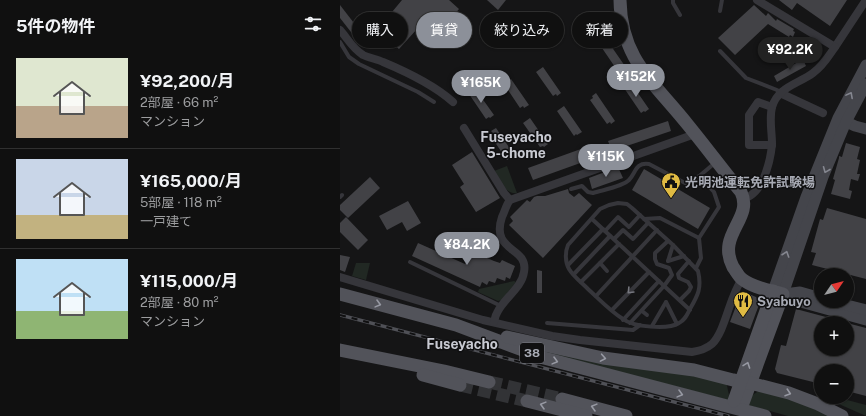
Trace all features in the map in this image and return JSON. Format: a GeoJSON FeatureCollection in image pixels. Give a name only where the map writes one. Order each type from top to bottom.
{"type":"FeatureCollection","features":[{"type":"Feature","properties":{"kind":"main road"},"geometry":{"type":"LineString","coordinates":[[620,0],[620,14],[626,38],[634,57],[646,75],[741,192],[744,199],[745,208],[730,238],[728,252],[730,261],[742,279],[750,284],[778,293],[797,302],[866,320]]}},
{"type":"Feature","properties":{"kind":"main road"},"geometry":{"type":"LineString","coordinates":[[738,402],[823,177],[842,120],[866,65]]}},
{"type":"Feature","properties":{"kind":"main road"},"geometry":{"type":"LineString","coordinates":[[842,120],[866,84]]}},
{"type":"Feature","properties":{"kind":"main road"},"geometry":{"type":"LineString","coordinates":[[842,120],[866,129]]}},
{"type":"Feature","properties":{"kind":"main road"},"geometry":{"type":"LineString","coordinates":[[778,293],[800,292],[814,296]]}},
{"type":"Feature","properties":{"kind":"main road","name":"38"},"geometry":{"type":"LineString","coordinates":[[340,294],[456,325],[544,358],[765,416]]}},
{"type":"Feature","properties":{"kind":"main road"},"geometry":{"type":"LineString","coordinates":[[854,307],[866,310]]}},
{"type":"Feature","properties":{"kind":"main road"},"geometry":{"type":"LineString","coordinates":[[456,325],[603,358],[694,370],[745,382],[789,393],[818,404],[842,416]]}},
{"type":"Feature","properties":{"kind":"main road"},"geometry":{"type":"LineString","coordinates":[[340,350],[444,371],[489,382]]}},
{"type":"Feature","properties":{"kind":"main road"},"geometry":{"type":"LineString","coordinates":[[340,350],[460,385]]}},
{"type":"Feature","properties":{"kind":"main road"},"geometry":{"type":"LineString","coordinates":[[562,399],[626,416]]}},
{"type":"Feature","properties":{"kind":"main road"},"geometry":{"type":"LineString","coordinates":[[527,401],[586,416]]}},
{"type":"Feature","properties":{"kind":"street"},"geometry":{"type":"LineString","coordinates":[[757,0],[767,2],[834,47]]}},
{"type":"Feature","properties":{"kind":"street"},"geometry":{"type":"LineString","coordinates":[[744,199],[752,196],[759,188],[769,166],[772,145],[772,107],[780,93],[784,89],[813,73],[822,66],[866,0]]}},
{"type":"Feature","properties":{"kind":"street"},"geometry":{"type":"LineString","coordinates":[[340,30],[356,50],[364,56],[381,61],[429,84],[453,102]]}},
{"type":"Feature","properties":{"kind":"street"},"geometry":{"type":"LineString","coordinates":[[780,93],[822,113]]}},
{"type":"Feature","properties":{"kind":"street"},"geometry":{"type":"LineString","coordinates":[[772,107],[758,102],[746,114],[749,145],[772,145]]}},
{"type":"Feature","properties":{"kind":"street"},"geometry":{"type":"LineString","coordinates":[[464,128],[504,193],[510,200]]}},
{"type":"Feature","properties":{"kind":"street"},"geometry":{"type":"LineString","coordinates":[[494,322],[497,312],[521,281],[524,272],[524,262],[501,240],[499,234],[500,223],[510,200],[695,134]]}},
{"type":"Feature","properties":{"kind":"street"},"geometry":{"type":"LineString","coordinates":[[340,277],[483,320],[552,336],[692,352],[703,350],[712,344],[719,335],[735,288],[742,279]]}},
{"type":"Feature","properties":{"kind":"lane"},"geometry":{"type":"LineString","coordinates":[[673,0],[673,3],[680,15]]}},
{"type":"Feature","properties":{"kind":"lane"},"geometry":{"type":"LineString","coordinates":[[720,11],[722,0]]}},
{"type":"Feature","properties":{"kind":"lane"},"geometry":{"type":"LineString","coordinates":[[340,42],[349,57],[359,64],[418,92],[434,102]]}},
{"type":"Feature","properties":{"kind":"lane"},"geometry":{"type":"LineString","coordinates":[[720,51],[746,78],[777,90],[780,93]]}},
{"type":"Feature","properties":{"kind":"lane"},"geometry":{"type":"LineString","coordinates":[[570,189],[582,186],[588,192],[593,193],[624,184],[629,180],[638,166],[644,163],[649,164],[687,184],[691,183],[716,162]]}},
{"type":"Feature","properties":{"kind":"lane"},"geometry":{"type":"LineString","coordinates":[[696,268],[700,258],[699,238],[719,207],[714,192],[699,176]]}},
{"type":"Feature","properties":{"kind":"lane"},"geometry":{"type":"LineString","coordinates":[[618,203],[627,204],[640,215],[696,268],[699,276],[699,292],[685,319],[677,324],[667,327],[641,325],[624,320],[596,296],[568,266],[566,249],[568,245],[600,209],[618,203]]}},
{"type":"Feature","properties":{"kind":"lane"},"geometry":{"type":"LineString","coordinates":[[568,266],[618,217],[629,227],[640,215]]}},
{"type":"Feature","properties":{"kind":"lane"},"geometry":{"type":"LineString","coordinates":[[644,219],[660,218],[699,238]]}},
{"type":"Feature","properties":{"kind":"lane"},"geometry":{"type":"LineString","coordinates":[[592,219],[690,310]]}},
{"type":"Feature","properties":{"kind":"lane"},"geometry":{"type":"LineString","coordinates":[[574,274],[612,237],[623,230],[633,239],[648,223]]}},
{"type":"Feature","properties":{"kind":"lane"},"geometry":{"type":"LineString","coordinates":[[596,296],[657,230]]}},
{"type":"Feature","properties":{"kind":"lane"},"geometry":{"type":"LineString","coordinates":[[630,323],[664,286],[672,275],[669,268],[657,264],[654,256],[655,253],[668,241]]}},
{"type":"Feature","properties":{"kind":"lane"},"geometry":{"type":"LineString","coordinates":[[582,282],[618,244]]}},
{"type":"Feature","properties":{"kind":"lane"},"geometry":{"type":"LineString","coordinates":[[673,245],[668,261],[684,256]]}},
{"type":"Feature","properties":{"kind":"lane"},"geometry":{"type":"LineString","coordinates":[[680,300],[691,287],[688,282],[679,278],[678,274],[689,261]]}},
{"type":"Feature","properties":{"kind":"lane"},"geometry":{"type":"LineString","coordinates":[[410,262],[502,306]]}},
{"type":"Feature","properties":{"kind":"lane"},"geometry":{"type":"LineString","coordinates":[[600,263],[607,271]]}},
{"type":"Feature","properties":{"kind":"lane"},"geometry":{"type":"LineString","coordinates":[[612,310],[649,272]]}},
{"type":"Feature","properties":{"kind":"lane"},"geometry":{"type":"LineString","coordinates":[[624,320],[659,281]]}},
{"type":"Feature","properties":{"kind":"lane"},"geometry":{"type":"LineString","coordinates":[[643,290],[647,294]]}},
{"type":"Feature","properties":{"kind":"lane"},"geometry":{"type":"LineString","coordinates":[[652,326],[666,302],[677,324]]}},
{"type":"Feature","properties":{"kind":"lane"},"geometry":{"type":"LineString","coordinates":[[642,311],[647,315]]}},
{"type":"Feature","properties":{"kind":"lane"},"geometry":{"type":"LineString","coordinates":[[547,323],[633,330],[641,325]]}},
{"type":"Feature","properties":{"kind":"shaded area"},"geometry":{"type":"Polygon","coordinates":[[[507,166],[517,193],[509,192],[500,182],[494,171],[507,166]]]}},
{"type":"Feature","properties":{"kind":"shaded area"},"geometry":{"type":"Polygon","coordinates":[[[356,263],[370,263],[366,280],[352,276],[356,263]]]}},
{"type":"Feature","properties":{"kind":"shaded area"},"geometry":{"type":"Polygon","coordinates":[[[514,281],[516,282],[502,300],[498,301],[478,292],[479,289],[514,281]]]}},
{"type":"Feature","properties":{"kind":"shaded area"},"geometry":{"type":"Polygon","coordinates":[[[530,349],[726,381],[729,395],[728,400],[530,349]]]}},
{"type":"Feature","properties":{"kind":"shaded area"},"geometry":{"type":"Polygon","coordinates":[[[760,390],[788,398],[833,416],[788,416],[748,405],[751,396],[760,390]]]}},
{"type":"Feature","properties":{"kind":"shaded area"},"geometry":{"type":"Polygon","coordinates":[[[854,402],[866,405],[866,416],[839,404],[854,404],[854,402]]]}},
{"type":"Feature","properties":{"kind":"building"},"geometry":{"type":"Polygon","coordinates":[[[402,0],[449,0],[459,9],[456,12],[416,12],[416,30],[408,39],[408,12],[392,12],[402,0]]]}},
{"type":"Feature","properties":{"kind":"building"},"geometry":{"type":"Polygon","coordinates":[[[487,0],[506,0],[498,10],[487,0]]]}},
{"type":"Feature","properties":{"kind":"building"},"geometry":{"type":"Polygon","coordinates":[[[779,0],[847,0],[830,26],[797,3],[792,10],[779,0]]]}},
{"type":"Feature","properties":{"kind":"building"},"geometry":{"type":"Polygon","coordinates":[[[340,5],[352,20],[352,33],[340,18],[340,5]]]}},
{"type":"Feature","properties":{"kind":"building"},"geometry":{"type":"Polygon","coordinates":[[[754,5],[766,16],[768,13],[776,21],[777,19],[794,29],[793,31],[795,32],[793,37],[790,35],[789,37],[768,24],[735,55],[718,38],[754,5]]]}},
{"type":"Feature","properties":{"kind":"building"},"geometry":{"type":"Polygon","coordinates":[[[602,48],[612,48],[627,69],[619,73],[602,48]]]}},
{"type":"Feature","properties":{"kind":"building"},"geometry":{"type":"Polygon","coordinates":[[[803,59],[806,66],[777,82],[774,76],[803,59]]]}},
{"type":"Feature","properties":{"kind":"building"},"geometry":{"type":"Polygon","coordinates":[[[543,67],[561,93],[557,96],[556,94],[553,96],[536,72],[543,67]]]}},
{"type":"Feature","properties":{"kind":"building"},"geometry":{"type":"Polygon","coordinates":[[[511,79],[529,105],[524,108],[523,106],[520,108],[504,84],[511,79]]]}},
{"type":"Feature","properties":{"kind":"building"},"geometry":{"type":"Polygon","coordinates":[[[631,83],[649,109],[645,112],[644,111],[641,113],[624,88],[631,83]]]}},
{"type":"Feature","properties":{"kind":"building"},"geometry":{"type":"Polygon","coordinates":[[[474,87],[494,115],[490,118],[489,117],[486,119],[469,94],[472,92],[470,90],[474,87]]]}},
{"type":"Feature","properties":{"kind":"building"},"geometry":{"type":"Polygon","coordinates":[[[596,93],[615,121],[611,124],[610,122],[607,124],[590,100],[596,93]]]}},
{"type":"Feature","properties":{"kind":"building"},"geometry":{"type":"Polygon","coordinates":[[[564,106],[582,132],[577,135],[576,134],[574,136],[557,111],[564,106]]]}},
{"type":"Feature","properties":{"kind":"building"},"geometry":{"type":"Polygon","coordinates":[[[530,118],[548,144],[544,147],[540,147],[523,123],[530,118]]]}},
{"type":"Feature","properties":{"kind":"building"},"geometry":{"type":"Polygon","coordinates":[[[668,121],[671,131],[612,151],[608,141],[668,121]]]}},
{"type":"Feature","properties":{"kind":"building"},"geometry":{"type":"Polygon","coordinates":[[[496,128],[515,156],[511,159],[510,158],[507,160],[490,135],[493,133],[491,131],[496,128]]]}},
{"type":"Feature","properties":{"kind":"building"},"geometry":{"type":"Polygon","coordinates":[[[846,143],[860,147],[857,159],[860,160],[857,174],[860,174],[858,181],[851,179],[849,190],[852,191],[850,199],[831,194],[839,156],[842,157],[846,143]]]}},
{"type":"Feature","properties":{"kind":"building"},"geometry":{"type":"Polygon","coordinates":[[[592,145],[597,157],[533,180],[528,168],[592,145]]]}},
{"type":"Feature","properties":{"kind":"building"},"geometry":{"type":"Polygon","coordinates":[[[472,152],[500,198],[476,212],[460,187],[464,184],[452,165],[472,152]]]}},
{"type":"Feature","properties":{"kind":"building"},"geometry":{"type":"Polygon","coordinates":[[[618,167],[623,178],[592,189],[589,178],[618,167]]]}},
{"type":"Feature","properties":{"kind":"building","name":"光明池運転免許試験場"},"geometry":{"type":"Polygon","coordinates":[[[644,169],[710,208],[698,229],[632,190],[644,169]]]}},
{"type":"Feature","properties":{"kind":"building"},"geometry":{"type":"Polygon","coordinates":[[[370,177],[380,188],[348,218],[340,210],[340,205],[370,177]]]}},
{"type":"Feature","properties":{"kind":"building"},"geometry":{"type":"Polygon","coordinates":[[[568,189],[569,193],[574,197],[579,193],[592,205],[543,258],[509,225],[513,221],[510,217],[527,200],[530,202],[534,197],[545,196],[568,189]]]}},
{"type":"Feature","properties":{"kind":"building"},"geometry":{"type":"Polygon","coordinates":[[[408,201],[421,223],[407,231],[402,222],[387,230],[379,216],[408,201]]]}},
{"type":"Feature","properties":{"kind":"building"},"geometry":{"type":"Polygon","coordinates":[[[827,208],[866,219],[866,279],[854,276],[854,268],[824,268],[812,265],[816,253],[811,252],[820,219],[823,220],[827,208]]]}},
{"type":"Feature","properties":{"kind":"building"},"geometry":{"type":"Polygon","coordinates":[[[346,217],[368,240],[358,250],[340,232],[340,223],[346,217]]]}},
{"type":"Feature","properties":{"kind":"building"},"geometry":{"type":"Polygon","coordinates":[[[418,243],[465,264],[471,251],[494,261],[500,263],[502,260],[515,266],[510,279],[506,277],[505,281],[497,278],[495,283],[489,281],[487,285],[482,282],[480,287],[412,256],[418,243]]]}},
{"type":"Feature","properties":{"kind":"building"},"geometry":{"type":"Polygon","coordinates":[[[340,255],[350,257],[345,272],[340,270],[340,255]]]}},
{"type":"Feature","properties":{"kind":"building"},"geometry":{"type":"Polygon","coordinates":[[[537,270],[542,271],[542,293],[537,293],[537,270]]]}},
{"type":"Feature","properties":{"kind":"building"},"geometry":{"type":"Polygon","coordinates":[[[744,292],[756,297],[760,302],[750,329],[730,322],[736,306],[739,307],[744,292]]]}},
{"type":"Feature","properties":{"kind":"building"},"geometry":{"type":"Polygon","coordinates":[[[796,309],[822,316],[814,316],[814,356],[854,356],[854,325],[866,328],[866,396],[854,393],[854,364],[814,364],[814,382],[777,373],[775,369],[781,345],[786,346],[796,309]]]}},
{"type":"Feature","properties":{"kind":"tunnel"},"geometry":{"type":"LineString","coordinates":[[489,382],[562,399]]}},
{"type":"Feature","properties":{"kind":"tunnel"},"geometry":{"type":"LineString","coordinates":[[460,385],[527,401]]}},
{"type":"Feature","properties":{"kind":"railway"},"geometry":{"type":"LineString","coordinates":[[340,315],[728,416]]}},
{"type":"Feature","properties":{"kind":"place","name":"光明池運転免許試験場"},"geometry":{"type":"Point","coordinates":[671,199]}},
{"type":"Feature","properties":{"kind":"place","name":"Syabuyo"},"geometry":{"type":"Point","coordinates":[743,318]}},
{"type":"Feature","properties":{"kind":"district","name":"Fuseyacho 5-chome"},"geometry":{"type":"Point","coordinates":[516,146]}},
{"type":"Feature","properties":{"kind":"district","name":"Fuseyacho"},"geometry":{"type":"Point","coordinates":[462,344]}}]}
